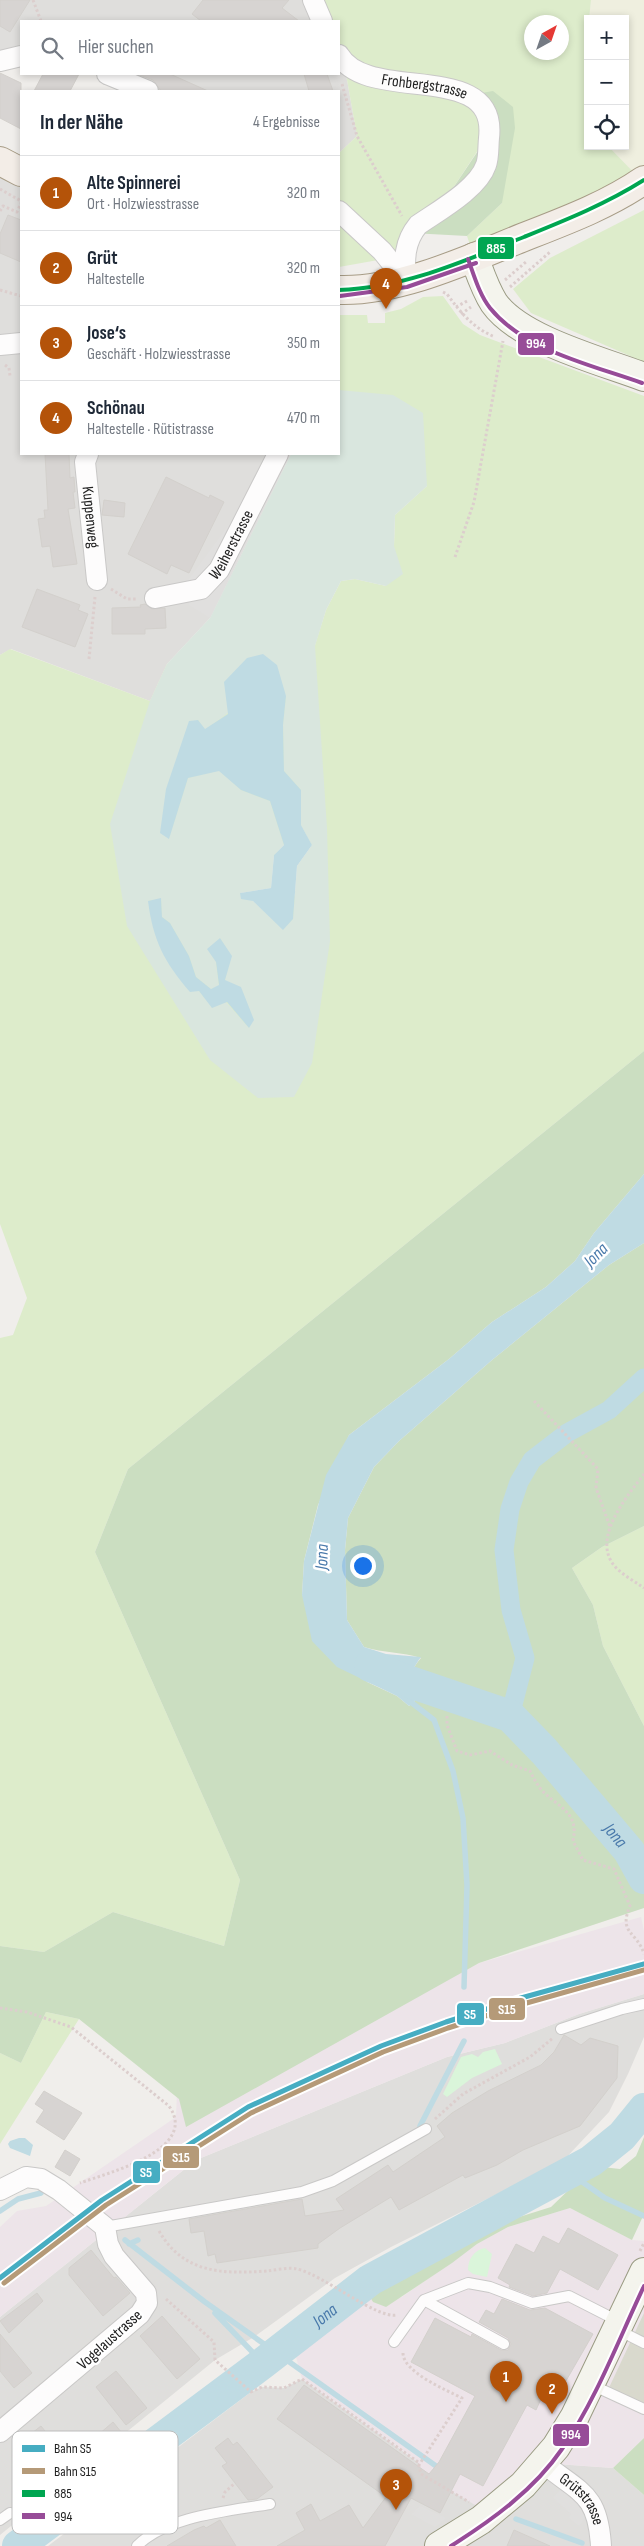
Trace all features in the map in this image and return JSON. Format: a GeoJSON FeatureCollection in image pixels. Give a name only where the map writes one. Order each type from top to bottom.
{"type":"FeatureCollection","features":[{"type":"Feature","properties":{"kind":"main road"},"geometry":{"type":"LineString","coordinates":[[0,161],[20,171]]}},
{"type":"Feature","properties":{"kind":"main road"},"geometry":{"type":"LineString","coordinates":[[340,290],[406,281],[474,257],[587,212],[644,180]]}},
{"type":"Feature","properties":{"kind":"street"},"geometry":{"type":"LineString","coordinates":[[313,0],[322,20]]}},
{"type":"Feature","properties":{"kind":"street"},"geometry":{"type":"LineString","coordinates":[[0,61],[20,56]]}},
{"type":"Feature","properties":{"kind":"street","name":"Frohbergstrasse"},"geometry":{"type":"LineString","coordinates":[[340,57],[344,63],[365,76],[451,88],[470,95],[484,109],[490,132],[486,166],[468,190],[418,225],[412,233]]}},
{"type":"Feature","properties":{"kind":"street"},"geometry":{"type":"LineString","coordinates":[[109,75],[146,90]]}},
{"type":"Feature","properties":{"kind":"street"},"geometry":{"type":"LineString","coordinates":[[340,212],[382,251],[406,281]]}},
{"type":"Feature","properties":{"kind":"street"},"geometry":{"type":"LineString","coordinates":[[406,281],[404,260],[412,233]]}},
{"type":"Feature","properties":{"kind":"street"},"geometry":{"type":"LineString","coordinates":[[474,257],[486,290],[495,305],[512,322],[531,334],[644,377]]}},
{"type":"Feature","properties":{"kind":"street"},"geometry":{"type":"LineString","coordinates":[[0,345],[20,342]]}},
{"type":"Feature","properties":{"kind":"street","name":"Kuppenweg"},"geometry":{"type":"LineString","coordinates":[[88,455],[85,462],[97,580]]}},
{"type":"Feature","properties":{"kind":"street","name":"Weiherstrasse"},"geometry":{"type":"LineString","coordinates":[[155,598],[201,589],[219,570],[277,455]]}},
{"type":"Feature","properties":{"kind":"street"},"geometry":{"type":"LineString","coordinates":[[0,2190],[26,2177],[41,2179],[59,2190],[105,2227]]}},
{"type":"Feature","properties":{"kind":"street","name":"Vogelaustrasse"},"geometry":{"type":"LineString","coordinates":[[0,2432],[140,2314],[147,2303],[146,2293],[114,2256],[108,2244],[105,2227]]}},
{"type":"Feature","properties":{"kind":"street"},"geometry":{"type":"LineString","coordinates":[[439,2546],[481,2520],[523,2485],[543,2463],[563,2436],[620,2326],[640,2265]]}},
{"type":"Feature","properties":{"kind":"street","name":"Grütstrasse"},"geometry":{"type":"LineString","coordinates":[[543,2463],[586,2496],[600,2522],[601,2546]]}},
{"type":"Feature","properties":{"kind":"lane"},"geometry":{"type":"LineString","coordinates":[[561,2030],[632,2006],[644,2004]]}},
{"type":"Feature","properties":{"kind":"lane"},"geometry":{"type":"LineString","coordinates":[[105,2227],[302,2192],[332,2181],[426,2129]]}},
{"type":"Feature","properties":{"kind":"lane"},"geometry":{"type":"LineString","coordinates":[[394,2342],[424,2300],[468,2283],[490,2287],[532,2304],[568,2296],[620,2326],[644,2343]]}},
{"type":"Feature","properties":{"kind":"lane"},"geometry":{"type":"LineString","coordinates":[[424,2300],[504,2344]]}},
{"type":"Feature","properties":{"kind":"lane"},"geometry":{"type":"LineString","coordinates":[[591,2384],[644,2409]]}},
{"type":"Feature","properties":{"kind":"lane"},"geometry":{"type":"LineString","coordinates":[[178,2523],[270,2504]]}},
{"type":"Feature","properties":{"kind":"lane"},"geometry":{"type":"LineString","coordinates":[[0,2520],[10,2513]]}},
{"type":"Feature","properties":{"kind":"lane"},"geometry":{"type":"LineString","coordinates":[[137,2546],[150,2534]]}},
{"type":"Feature","properties":{"kind":"path"},"geometry":{"type":"LineString","coordinates":[[33,0],[41,20]]}},
{"type":"Feature","properties":{"kind":"path"},"geometry":{"type":"LineString","coordinates":[[341,83],[357,136],[412,233]]}},
{"type":"Feature","properties":{"kind":"path"},"geometry":{"type":"LineString","coordinates":[[0,189],[20,201]]}},
{"type":"Feature","properties":{"kind":"path"},"geometry":{"type":"LineString","coordinates":[[0,211],[3,206],[17,212],[20,204]]}},
{"type":"Feature","properties":{"kind":"path"},"geometry":{"type":"LineString","coordinates":[[0,290],[20,296]]}},
{"type":"Feature","properties":{"kind":"path"},"geometry":{"type":"LineString","coordinates":[[438,290],[447,294],[456,307]]}},
{"type":"Feature","properties":{"kind":"path"},"geometry":{"type":"LineString","coordinates":[[455,557],[474,502],[500,350],[512,322]]}},
{"type":"Feature","properties":{"kind":"path"},"geometry":{"type":"LineString","coordinates":[[0,363],[8,366],[10,376]]}},
{"type":"Feature","properties":{"kind":"path"},"geometry":{"type":"LineString","coordinates":[[89,659],[97,580],[127,599],[155,598]]}},
{"type":"Feature","properties":{"kind":"path"},"geometry":{"type":"LineString","coordinates":[[534,1401],[598,1469],[596,1488],[610,1527]]}},
{"type":"Feature","properties":{"kind":"path"},"geometry":{"type":"LineString","coordinates":[[644,1474],[621,1506],[610,1527],[608,1548],[612,1561],[627,1576],[644,1588]]}},
{"type":"Feature","properties":{"kind":"path"},"geometry":{"type":"LineString","coordinates":[[447,1716],[447,1725],[457,1751],[470,1755],[490,1751],[512,1765],[530,1771],[540,1789],[560,1803],[571,1819],[574,1833],[573,1841],[584,1860],[614,1869],[630,1906],[624,1919],[628,1931],[640,1942],[644,1954]]}},
{"type":"Feature","properties":{"kind":"path"},"geometry":{"type":"LineString","coordinates":[[0,2008],[27,2012],[71,2028],[169,2106],[174,2113],[175,2126],[163,2146],[152,2155],[59,2190]]}},
{"type":"Feature","properties":{"kind":"path"},"geometry":{"type":"LineString","coordinates":[[426,2129],[458,2098],[536,2054],[561,2030]]}},
{"type":"Feature","properties":{"kind":"path"},"geometry":{"type":"LineString","coordinates":[[151,2218],[167,2245],[198,2265],[218,2273],[296,2269],[332,2285],[385,2315],[396,2316],[403,2312],[412,2302],[424,2300]]}},
{"type":"Feature","properties":{"kind":"path"},"geometry":{"type":"LineString","coordinates":[[640,2265],[644,2243]]}},
{"type":"Feature","properties":{"kind":"path"},"geometry":{"type":"LineString","coordinates":[[146,2293],[166,2299],[214,2342],[215,2360],[251,2392],[262,2387],[284,2388],[302,2379],[420,2464]]}},
{"type":"Feature","properties":{"kind":"path"},"geometry":{"type":"LineString","coordinates":[[403,2350],[403,2360],[412,2370],[462,2398],[420,2464],[421,2474],[476,2506]]}},
{"type":"Feature","properties":{"kind":"shaded area"},"geometry":{"type":"Polygon","coordinates":[[[0,0],[313,0],[323,20],[20,20],[20,56],[0,61],[0,0]]]}},
{"type":"Feature","properties":{"kind":"shaded area"},"geometry":{"type":"Polygon","coordinates":[[[340,55],[344,63],[357,136],[340,152],[340,90],[146,90],[109,75],[340,75],[340,55]]]}},
{"type":"Feature","properties":{"kind":"shaded area"},"geometry":{"type":"Polygon","coordinates":[[[0,175],[20,185],[20,338],[0,337],[0,175]]]}},
{"type":"Feature","properties":{"kind":"shaded area"},"geometry":{"type":"Polygon","coordinates":[[[20,343],[20,455],[291,455],[210,618],[167,664],[150,701],[11,649],[0,655],[0,345],[20,343]]]}},
{"type":"Feature","properties":{"kind":"shaded area"},"geometry":{"type":"Polygon","coordinates":[[[340,390],[393,395],[423,413],[427,486],[395,515],[394,546],[403,574],[386,586],[355,579],[341,581],[326,610],[315,646],[327,828],[330,941],[312,1063],[294,1097],[258,1098],[210,1060],[127,926],[110,824],[150,701],[167,664],[210,618],[291,455],[340,455],[340,390]],[[286,696],[228,713],[205,730],[198,720],[169,838],[188,778],[219,770],[241,790],[270,801],[284,845],[274,855],[271,888],[240,893],[252,900],[283,929],[293,919],[297,866],[312,845],[301,825],[301,790],[284,771],[283,724],[286,696]],[[161,899],[148,901],[199,991],[212,1007],[226,1002],[249,1028],[225,980],[231,956],[220,938],[216,962],[219,986],[211,989],[196,977],[189,956],[170,923],[162,917],[161,899]]]}},
{"type":"Feature","properties":{"kind":"shaded area"},"geometry":{"type":"Polygon","coordinates":[[[280,455],[291,455],[210,618],[189,605],[186,583],[280,455]]]}},
{"type":"Feature","properties":{"kind":"shaded area"},"geometry":{"type":"Polygon","coordinates":[[[641,1917],[644,1931],[644,1994],[579,2014],[505,2043],[447,2057],[196,2160],[0,2317],[0,2227],[17,2211],[46,2206],[176,2117],[181,1985],[458,1969],[641,1917]]]}},
{"type":"Feature","properties":{"kind":"shaded area"},"geometry":{"type":"Polygon","coordinates":[[[644,1994],[644,2037],[628,2074],[609,2112],[563,2161],[391,2247],[335,2278],[254,2337],[215,2360],[128,2431],[12,2431],[12,2525],[0,2535],[0,2317],[196,2160],[447,2057],[505,2043],[579,2014],[644,1994]]]}},
{"type":"Feature","properties":{"kind":"shaded area"},"geometry":{"type":"Polygon","coordinates":[[[570,2208],[632,2240],[644,2241],[644,2438],[613,2468],[543,2463],[477,2506],[421,2474],[418,2462],[302,2379],[296,2357],[370,2297],[373,2302],[402,2297],[477,2244],[508,2227],[570,2208]]]}},
{"type":"Feature","properties":{"kind":"shaded area"},"geometry":{"type":"Polygon","coordinates":[[[644,2313],[644,2409],[607,2392],[644,2313]]]}},
{"type":"Feature","properties":{"kind":"shaded area"},"geometry":{"type":"Polygon","coordinates":[[[302,2379],[418,2462],[543,2463],[613,2468],[644,2495],[644,2546],[48,2546],[64,2534],[178,2534],[178,2447],[251,2392],[262,2387],[284,2388],[302,2379]]]}},
{"type":"Feature","properties":{"kind":"shaded area"},"geometry":{"type":"Polygon","coordinates":[[[561,2489],[574,2499],[586,2516],[579,2526],[569,2518],[571,2514],[553,2498],[561,2489]]]}},
{"type":"Feature","properties":{"kind":"shaded area"},"geometry":{"type":"Polygon","coordinates":[[[420,2506],[446,2518],[435,2527],[411,2514],[420,2506]]]}},
{"type":"Feature","properties":{"kind":"green space"},"geometry":{"type":"Polygon","coordinates":[[[316,0],[591,0],[589,15],[584,15],[584,150],[612,150],[642,181],[474,257],[467,236],[502,203],[490,132],[443,203],[395,257],[340,267],[340,152],[357,136],[344,63],[340,54],[340,20],[325,20],[316,0]]]}},
{"type":"Feature","properties":{"kind":"green space"},"geometry":{"type":"Polygon","coordinates":[[[591,0],[644,0],[644,180],[642,181],[612,150],[629,150],[629,15],[589,15],[591,0]]]}},
{"type":"Feature","properties":{"kind":"green space"},"geometry":{"type":"Polygon","coordinates":[[[493,91],[513,107],[515,128],[502,203],[467,236],[411,233],[443,203],[490,133],[470,95],[493,91]]]}},
{"type":"Feature","properties":{"kind":"green space"},"geometry":{"type":"Polygon","coordinates":[[[644,210],[644,362],[531,313],[513,289],[550,258],[644,210]]]}},
{"type":"Feature","properties":{"kind":"green space"},"geometry":{"type":"Polygon","coordinates":[[[443,296],[463,324],[480,335],[644,396],[644,1051],[128,1469],[95,1552],[240,1880],[224,1946],[113,1912],[44,1952],[0,1946],[0,1338],[13,1335],[27,1298],[0,1224],[0,655],[10,649],[150,701],[167,664],[315,645],[326,610],[341,581],[355,579],[386,586],[394,546],[395,515],[427,486],[340,431],[340,315],[367,315],[368,323],[385,323],[385,313],[401,309],[423,297],[443,296]],[[301,825],[240,893],[283,929],[312,845],[301,825]]]}},
{"type":"Feature","properties":{"kind":"green space"},"geometry":{"type":"Polygon","coordinates":[[[644,1051],[644,1174],[594,1233],[575,1261],[546,1287],[492,1322],[449,1359],[349,1435],[318,1505],[304,1561],[302,1595],[367,1682],[397,1696],[409,1706],[415,1701],[410,1684],[414,1668],[421,1658],[364,1647],[347,1620],[345,1550],[348,1518],[374,1467],[399,1441],[492,1360],[609,1265],[644,1243],[644,1526],[602,1547],[572,1568],[593,1605],[603,1646],[644,1726],[644,1908],[479,1963],[186,2127],[179,2099],[79,2019],[46,2012],[21,2063],[0,2053],[0,1946],[44,1952],[113,1912],[224,1946],[240,1880],[95,1552],[128,1469],[644,1051]]]}},
{"type":"Feature","properties":{"kind":"green space"},"geometry":{"type":"Polygon","coordinates":[[[644,1526],[644,1726],[603,1646],[593,1605],[572,1568],[602,1547],[644,1526]]]}},
{"type":"Feature","properties":{"kind":"green space"},"geometry":{"type":"Polygon","coordinates":[[[46,2012],[79,2019],[0,2144],[0,2053],[21,2063],[46,2012]]]}},
{"type":"Feature","properties":{"kind":"green space"},"geometry":{"type":"Polygon","coordinates":[[[495,2049],[502,2064],[472,2078],[447,2097],[443,2094],[461,2057],[472,2054],[478,2057],[483,2052],[495,2049]]]}},
{"type":"Feature","properties":{"kind":"green space"},"geometry":{"type":"Polygon","coordinates":[[[644,2137],[644,2214],[632,2240],[570,2208],[508,2227],[477,2244],[386,2307],[373,2302],[370,2297],[395,2277],[467,2237],[506,2221],[551,2207],[580,2179],[602,2167],[620,2169],[636,2156],[644,2137]]]}},
{"type":"Feature","properties":{"kind":"green space"},"geometry":{"type":"Polygon","coordinates":[[[485,2248],[492,2254],[487,2277],[473,2274],[468,2270],[472,2256],[485,2248]]]}},
{"type":"Feature","properties":{"kind":"green space"},"geometry":{"type":"Polygon","coordinates":[[[644,2438],[644,2495],[613,2468],[644,2438]]]}},
{"type":"Feature","properties":{"kind":"water"},"geometry":{"type":"Polygon","coordinates":[[[263,654],[277,665],[286,696],[283,725],[284,771],[301,790],[301,825],[312,845],[297,866],[293,919],[283,930],[253,901],[241,899],[240,893],[271,888],[274,855],[284,845],[270,801],[241,790],[219,771],[188,778],[169,839],[160,833],[166,789],[189,721],[198,720],[205,729],[228,714],[224,682],[247,658],[263,654]]]}},
{"type":"Feature","properties":{"kind":"water"},"geometry":{"type":"Polygon","coordinates":[[[161,898],[162,917],[170,923],[189,956],[196,977],[211,989],[219,985],[216,962],[207,949],[220,938],[232,956],[225,980],[241,987],[254,1020],[249,1028],[227,1002],[212,1008],[199,991],[190,992],[173,971],[161,950],[150,915],[148,901],[161,898]]]}},
{"type":"Feature","properties":{"kind":"water"},"geometry":{"type":"Polygon","coordinates":[[[644,1174],[644,1243],[609,1265],[492,1360],[399,1441],[374,1467],[348,1518],[345,1550],[347,1620],[364,1647],[386,1654],[421,1657],[412,1673],[410,1683],[415,1701],[409,1706],[397,1696],[337,1667],[312,1641],[302,1595],[304,1561],[326,1475],[349,1435],[449,1359],[492,1322],[546,1287],[575,1261],[594,1233],[644,1174]]]}},
{"type":"Feature","properties":{"kind":"water"},"geometry":{"type":"Polygon","coordinates":[[[25,2138],[33,2145],[30,2156],[10,2148],[8,2144],[10,2141],[25,2138]]]}},
{"type":"Feature","properties":{"kind":"building"},"geometry":{"type":"Polygon","coordinates":[[[0,0],[30,0],[10,32],[0,26],[0,0]]]}},
{"type":"Feature","properties":{"kind":"building"},"geometry":{"type":"Polygon","coordinates":[[[203,0],[289,0],[282,8],[298,20],[200,20],[192,14],[203,0]]]}},
{"type":"Feature","properties":{"kind":"building"},"geometry":{"type":"Polygon","coordinates":[[[0,73],[21,83],[20,128],[0,118],[0,73]]]}},
{"type":"Feature","properties":{"kind":"building"},"geometry":{"type":"Polygon","coordinates":[[[42,75],[78,75],[71,90],[35,90],[42,75]]]}},
{"type":"Feature","properties":{"kind":"building"},"geometry":{"type":"Polygon","coordinates":[[[140,75],[172,75],[206,90],[160,90],[153,80],[140,75]]]}},
{"type":"Feature","properties":{"kind":"building"},"geometry":{"type":"Polygon","coordinates":[[[304,75],[327,75],[333,90],[309,90],[304,75]]]}},
{"type":"Feature","properties":{"kind":"building"},"geometry":{"type":"Polygon","coordinates":[[[8,215],[20,220],[20,262],[0,253],[0,234],[8,215]]]}},
{"type":"Feature","properties":{"kind":"building"},"geometry":{"type":"Polygon","coordinates":[[[45,455],[69,455],[70,478],[74,477],[75,508],[68,509],[77,564],[53,567],[50,546],[42,547],[38,519],[45,518],[44,510],[48,510],[45,455]]]}},
{"type":"Feature","properties":{"kind":"building"},"geometry":{"type":"Polygon","coordinates":[[[166,477],[209,498],[210,495],[224,502],[189,573],[171,565],[167,574],[128,554],[166,477]]]}},
{"type":"Feature","properties":{"kind":"building"},"geometry":{"type":"Polygon","coordinates":[[[104,500],[125,503],[124,517],[102,515],[104,500]]]}},
{"type":"Feature","properties":{"kind":"building"},"geometry":{"type":"Polygon","coordinates":[[[37,589],[80,605],[78,610],[88,614],[75,647],[22,627],[37,589]]]}},
{"type":"Feature","properties":{"kind":"building"},"geometry":{"type":"Polygon","coordinates":[[[145,604],[152,609],[165,608],[166,628],[145,629],[145,634],[112,634],[112,608],[141,607],[140,605],[145,604]]]}},
{"type":"Feature","properties":{"kind":"building"},"geometry":{"type":"Polygon","coordinates":[[[564,2035],[581,2045],[590,2038],[618,2046],[617,2078],[580,2126],[523,2150],[497,2165],[465,2178],[463,2175],[399,2210],[391,2197],[340,2228],[318,2244],[318,2248],[217,2263],[215,2254],[208,2256],[204,2231],[191,2233],[189,2219],[302,2199],[305,2216],[344,2210],[336,2199],[388,2165],[393,2172],[445,2137],[437,2126],[452,2113],[488,2091],[541,2065],[554,2052],[564,2035]]]}},
{"type":"Feature","properties":{"kind":"building"},"geometry":{"type":"Polygon","coordinates":[[[44,2091],[82,2113],[64,2140],[36,2122],[44,2110],[35,2104],[44,2091]]]}},
{"type":"Feature","properties":{"kind":"building"},"geometry":{"type":"Polygon","coordinates":[[[65,2150],[80,2159],[70,2176],[55,2167],[65,2150]]]}},
{"type":"Feature","properties":{"kind":"building"},"geometry":{"type":"Polygon","coordinates":[[[568,2228],[618,2255],[598,2290],[560,2269],[547,2293],[533,2296],[509,2287],[510,2285],[498,2278],[516,2244],[534,2253],[543,2236],[559,2244],[568,2228]]]}},
{"type":"Feature","properties":{"kind":"building"},"geometry":{"type":"Polygon","coordinates":[[[91,2250],[114,2278],[116,2277],[130,2293],[103,2316],[69,2275],[69,2268],[91,2250]]]}},
{"type":"Feature","properties":{"kind":"building"},"geometry":{"type":"Polygon","coordinates":[[[37,2293],[43,2301],[9,2333],[0,2321],[37,2293]]]}},
{"type":"Feature","properties":{"kind":"building"},"geometry":{"type":"Polygon","coordinates":[[[502,2299],[530,2310],[545,2308],[593,2334],[552,2405],[541,2399],[536,2410],[527,2405],[483,2486],[460,2474],[440,2513],[411,2498],[385,2546],[277,2546],[305,2530],[296,2513],[311,2504],[320,2521],[349,2505],[363,2528],[386,2497],[277,2419],[304,2385],[429,2474],[439,2462],[475,2396],[411,2362],[435,2318],[471,2337],[472,2334],[501,2350],[508,2350],[511,2344],[508,2338],[479,2322],[486,2310],[494,2314],[502,2299]]]}},
{"type":"Feature","properties":{"kind":"building"},"geometry":{"type":"Polygon","coordinates":[[[162,2316],[200,2359],[177,2379],[140,2336],[162,2316]]]}},
{"type":"Feature","properties":{"kind":"building"},"geometry":{"type":"Polygon","coordinates":[[[0,2334],[32,2373],[14,2388],[0,2371],[0,2334]]]}},
{"type":"Feature","properties":{"kind":"building"},"geometry":{"type":"Polygon","coordinates":[[[116,2371],[147,2408],[126,2425],[96,2387],[116,2371]]]}},
{"type":"Feature","properties":{"kind":"building"},"geometry":{"type":"Polygon","coordinates":[[[113,2422],[120,2431],[103,2431],[113,2422]]]}},
{"type":"Feature","properties":{"kind":"building"},"geometry":{"type":"Polygon","coordinates":[[[41,2426],[45,2431],[35,2431],[41,2426]]]}},
{"type":"Feature","properties":{"kind":"building"},"geometry":{"type":"Polygon","coordinates":[[[228,2438],[233,2445],[237,2442],[273,2487],[257,2499],[248,2500],[222,2466],[227,2463],[215,2448],[228,2438]]]}},
{"type":"Feature","properties":{"kind":"building"},"geometry":{"type":"Polygon","coordinates":[[[220,2520],[236,2546],[167,2546],[194,2530],[204,2526],[206,2528],[220,2520]]]}},
{"type":"Feature","properties":{"kind":"building"},"geometry":{"type":"Polygon","coordinates":[[[514,2530],[550,2546],[507,2546],[514,2530]]]}},
{"type":"Feature","properties":{"kind":"waterway"},"geometry":{"type":"LineString","coordinates":[[510,1716],[525,1658],[511,1610],[504,1550],[510,1509],[519,1482],[532,1460],[567,1433],[609,1410],[644,1378]]}},
{"type":"Feature","properties":{"kind":"waterway","name":"Jona"},"geometry":{"type":"LineString","coordinates":[[370,1666],[410,1682],[510,1716],[544,1751],[629,1851],[644,1878]]}},
{"type":"Feature","properties":{"kind":"waterway"},"geometry":{"type":"LineString","coordinates":[[412,1703],[434,1720],[453,1771],[463,1818],[467,1885],[464,1987]]}},
{"type":"Feature","properties":{"kind":"waterway"},"geometry":{"type":"LineString","coordinates":[[420,2126],[464,2041]]}},
{"type":"Feature","properties":{"kind":"waterway","name":"Jona"},"geometry":{"type":"LineString","coordinates":[[172,2431],[370,2280],[591,2161],[622,2136],[644,2109]]}},
{"type":"Feature","properties":{"kind":"waterway"},"geometry":{"type":"LineString","coordinates":[[568,2172],[605,2198],[644,2216]]}},
{"type":"Feature","properties":{"kind":"waterway"},"geometry":{"type":"LineString","coordinates":[[0,2211],[18,2199],[41,2193]]}},
{"type":"Feature","properties":{"kind":"waterway","name":"Jona"},"geometry":{"type":"LineString","coordinates":[[125,2240],[205,2302],[436,2466]]}},
{"type":"Feature","properties":{"kind":"waterway"},"geometry":{"type":"LineString","coordinates":[[129,2244],[138,2240]]}},
{"type":"Feature","properties":{"kind":"waterway"},"geometry":{"type":"LineString","coordinates":[[215,2313],[263,2363]]}},
{"type":"Feature","properties":{"kind":"waterway"},"geometry":{"type":"LineString","coordinates":[[269,2358],[285,2362]]}},
{"type":"Feature","properties":{"kind":"waterway"},"geometry":{"type":"LineString","coordinates":[[516,2519],[582,2543]]}},
{"type":"Feature","properties":{"kind":"waterway","name":"Jona"},"geometry":{"type":"LineString","coordinates":[[18,2546],[34,2534]]}},
{"type":"Feature","properties":{"kind":"rail line","name":"S5"},"geometry":{"type":"LineString","coordinates":[[0,2278],[102,2200],[248,2107],[381,2046],[446,2022],[521,1998],[644,1964]]}},
{"type":"Feature","properties":{"kind":"rail line","name":"S15"},"geometry":{"type":"LineString","coordinates":[[4,2283],[106,2205],[251,2113],[383,2052],[448,2028],[523,2004],[644,1970]]}},
{"type":"Feature","properties":{"kind":"transit line","name":"885"},"geometry":{"type":"LineString","coordinates":[[340,290],[387,284],[434,272],[586,211],[644,180]]}},
{"type":"Feature","properties":{"kind":"transit line","name":"994"},"geometry":{"type":"LineString","coordinates":[[468,259],[486,303],[505,323],[521,335],[560,355],[642,383]]}},
{"type":"Feature","properties":{"kind":"transit line","name":"994"},"geometry":{"type":"LineString","coordinates":[[340,296],[407,287],[476,263]]}},
{"type":"Feature","properties":{"kind":"transit line","name":"994"},"geometry":{"type":"LineString","coordinates":[[451,2546],[497,2515],[539,2478],[551,2464],[586,2411],[644,2286]]}},
{"type":"Feature","properties":{"kind":"place","name":"Schönau"},"geometry":{"type":"Point","coordinates":[386,309]}},
{"type":"Feature","properties":{"kind":"place","name":"Alte Spinnerei"},"geometry":{"type":"Point","coordinates":[506,2402]}},
{"type":"Feature","properties":{"kind":"place","name":"Grüt"},"geometry":{"type":"Point","coordinates":[552,2414]}},
{"type":"Feature","properties":{"kind":"place","name":"Jose‘s"},"geometry":{"type":"Point","coordinates":[396,2510]}}]}
